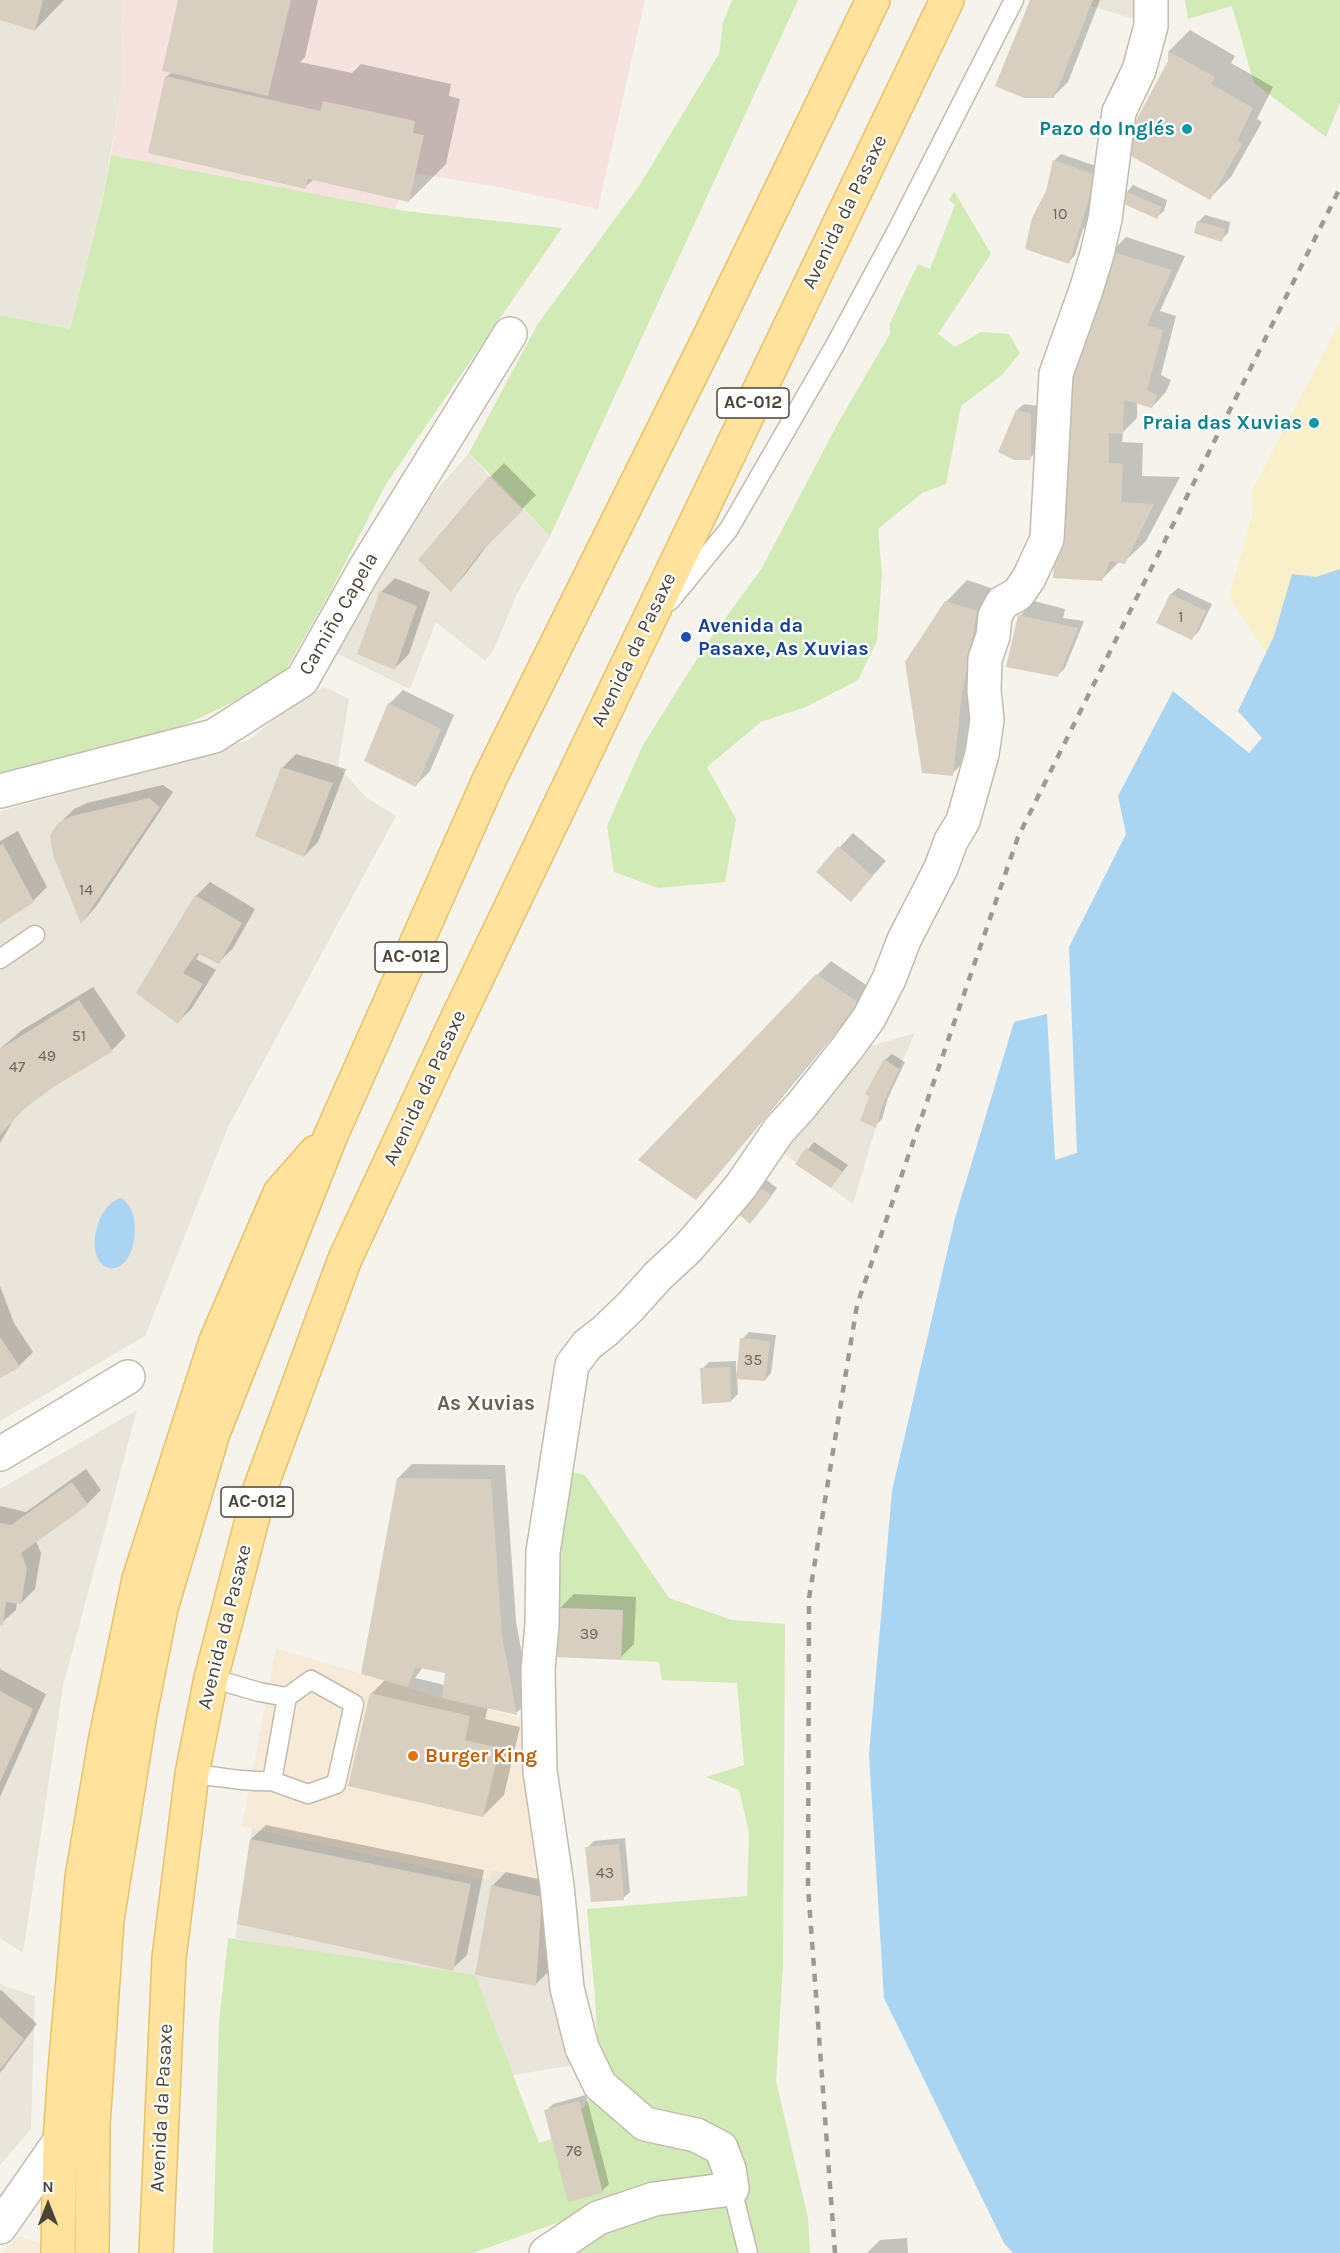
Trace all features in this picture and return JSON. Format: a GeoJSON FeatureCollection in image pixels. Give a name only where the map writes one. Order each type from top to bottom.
{"type":"FeatureCollection","features":[{"type":"Feature","properties":{"kind":"main road","name":"AC-012"},"geometry":{"type":"LineString","coordinates":[[92,2253],[93,2124],[107,1920],[140,1714],[161,1608],[213,1433],[331,1135],[490,778],[705,346],[873,0]]}},
{"type":"Feature","properties":{"kind":"main road","name":"Avenida da Pasaxe"},"geometry":{"type":"LineString","coordinates":[[156,2253],[169,1958],[192,1774],[211,1678],[260,1489],[345,1259],[449,1036],[946,0]]}},
{"type":"Feature","properties":{"kind":"main road"},"geometry":{"type":"LineString","coordinates":[[58,2253],[64,2070],[82,1878],[105,1742],[139,1579],[216,1341],[280,1193],[331,1135]]}},
{"type":"Feature","properties":{"kind":"street"},"geometry":{"type":"LineString","coordinates":[[546,2253],[598,2218],[654,2199],[732,2189],[729,2169],[721,2148],[696,2135],[670,2132],[645,2124],[600,2085],[582,2048],[567,1988],[557,1886],[540,1771],[538,1670],[542,1624],[543,1552],[572,1365],[587,1344],[605,1331],[688,1248],[716,1216],[741,1186],[779,1130],[801,1106],[869,1018],[889,979],[904,940],[941,868],[951,841],[963,821],[982,754],[987,720],[984,690],[986,659],[993,636],[995,616],[1002,603],[1018,594],[1029,578],[1047,539],[1056,374],[1097,254],[1105,219],[1119,112],[1139,70],[1151,26],[1151,0]]}},
{"type":"Feature","properties":{"kind":"street","name":"Camiño Capela"},"geometry":{"type":"LineString","coordinates":[[0,791],[214,736],[302,680],[364,570],[510,334]]}},
{"type":"Feature","properties":{"kind":"street"},"geometry":{"type":"LineString","coordinates":[[0,1454],[128,1377]]}},
{"type":"Feature","properties":{"kind":"street"},"geometry":{"type":"LineString","coordinates":[[0,2228],[60,2141]]}},
{"type":"Feature","properties":{"kind":"lane"},"geometry":{"type":"LineString","coordinates":[[639,639],[729,529],[828,357],[895,234],[1014,0]]}},
{"type":"Feature","properties":{"kind":"lane"},"geometry":{"type":"LineString","coordinates":[[0,958],[35,935]]}},
{"type":"Feature","properties":{"kind":"lane"},"geometry":{"type":"LineString","coordinates":[[211,1678],[259,1692],[287,1697]]}},
{"type":"Feature","properties":{"kind":"lane"},"geometry":{"type":"LineString","coordinates":[[192,1774],[250,1783],[272,1781],[308,1794],[336,1784],[354,1704],[311,1680],[287,1697],[272,1781]]}},
{"type":"Feature","properties":{"kind":"lane"},"geometry":{"type":"LineString","coordinates":[[732,2189],[747,2246]]}},
{"type":"Feature","properties":{"kind":"shaded area"},"geometry":{"type":"Polygon","coordinates":[[[0,0],[121,0],[122,85],[102,203],[70,329],[0,315],[0,0]]]}},
{"type":"Feature","properties":{"kind":"shaded area"},"geometry":{"type":"Polygon","coordinates":[[[121,0],[645,0],[598,209],[498,187],[407,172],[396,209],[111,155],[122,85],[121,0]]]}},
{"type":"Feature","properties":{"kind":"shaded area"},"geometry":{"type":"Polygon","coordinates":[[[1072,0],[1135,0],[1134,19],[1091,6],[1072,0]]]}},
{"type":"Feature","properties":{"kind":"shaded area"},"geometry":{"type":"Polygon","coordinates":[[[469,453],[550,536],[517,594],[494,649],[485,661],[436,622],[410,689],[336,653],[351,617],[386,556],[427,501],[469,453]]]}},
{"type":"Feature","properties":{"kind":"shaded area"},"geometry":{"type":"Polygon","coordinates":[[[325,687],[349,699],[338,767],[367,798],[396,816],[228,1127],[145,1336],[0,1421],[0,811],[157,769],[249,740],[300,698],[325,687]]]}},
{"type":"Feature","properties":{"kind":"shaded area"},"geometry":{"type":"Polygon","coordinates":[[[915,1033],[882,1106],[853,1204],[779,1150],[865,1048],[915,1033]]]}},
{"type":"Feature","properties":{"kind":"shaded area"},"geometry":{"type":"Polygon","coordinates":[[[137,1410],[63,1686],[23,1953],[0,1938],[0,1489],[137,1410]]]}},
{"type":"Feature","properties":{"kind":"shaded area"},"geometry":{"type":"Polygon","coordinates":[[[276,1648],[442,1698],[529,1720],[548,1880],[492,1870],[490,1880],[471,1877],[242,1826],[276,1648]]]}},
{"type":"Feature","properties":{"kind":"shaded area"},"geometry":{"type":"Polygon","coordinates":[[[252,1828],[471,1877],[492,1870],[548,1880],[573,2065],[474,2082],[290,1950],[235,1938],[252,1828]]]}},
{"type":"Feature","properties":{"kind":"shaded area"},"geometry":{"type":"Polygon","coordinates":[[[0,1983],[35,1996],[31,2129],[0,2165],[0,1983]]]}},
{"type":"Feature","properties":{"kind":"shaded area"},"geometry":{"type":"Polygon","coordinates":[[[18,2236],[45,2245],[45,2253],[2,2253],[18,2236]]]}},
{"type":"Feature","properties":{"kind":"green space"},"geometry":{"type":"Polygon","coordinates":[[[732,0],[798,0],[550,536],[469,453],[537,325],[639,186],[719,54],[723,23],[732,0]]]}},
{"type":"Feature","properties":{"kind":"green space"},"geometry":{"type":"Polygon","coordinates":[[[1185,0],[1340,0],[1340,102],[1326,137],[1254,83],[1232,6],[1188,19],[1185,0]]]}},
{"type":"Feature","properties":{"kind":"green space"},"geometry":{"type":"Polygon","coordinates":[[[111,155],[405,211],[562,228],[386,484],[328,596],[280,680],[180,727],[0,774],[0,315],[70,329],[102,203],[111,155]]]}},
{"type":"Feature","properties":{"kind":"green space"},"geometry":{"type":"Polygon","coordinates":[[[954,191],[991,254],[938,334],[955,347],[981,332],[1009,334],[1020,353],[1002,375],[961,406],[946,484],[922,493],[878,529],[882,574],[877,641],[858,680],[806,707],[761,722],[707,767],[736,819],[725,882],[658,888],[614,872],[607,826],[643,745],[705,646],[762,568],[838,423],[890,334],[890,323],[918,264],[930,269],[955,205],[949,200],[954,191]]]}},
{"type":"Feature","properties":{"kind":"green space"},"geometry":{"type":"Polygon","coordinates":[[[567,1471],[585,1475],[669,1598],[732,1620],[785,1624],[783,1964],[776,2081],[808,2218],[810,2253],[555,2253],[562,2221],[473,2253],[213,2253],[219,2024],[228,1938],[475,1975],[539,2143],[563,2135],[600,2085],[587,1909],[747,1896],[749,1832],[739,1790],[706,1777],[744,1765],[737,1683],[662,1680],[659,1662],[621,1660],[623,1610],[558,1608],[567,1471]]]}},
{"type":"Feature","properties":{"kind":"sand","name":"Praia das Xuvias"},"geometry":{"type":"Polygon","coordinates":[[[1340,321],[1340,569],[1316,578],[1274,636],[1266,653],[1229,597],[1252,515],[1252,491],[1340,321]]]}},
{"type":"Feature","properties":{"kind":"water"},"geometry":{"type":"Polygon","coordinates":[[[1340,569],[1340,2253],[1013,2253],[1004,2243],[884,1998],[869,1754],[892,1491],[955,1218],[1014,1022],[1047,1014],[1055,1160],[1077,1153],[1069,947],[1126,834],[1118,796],[1173,691],[1249,753],[1262,738],[1238,711],[1274,636],[1292,574],[1316,577],[1340,569]]]}},
{"type":"Feature","properties":{"kind":"water"},"geometry":{"type":"Polygon","coordinates":[[[121,1198],[133,1215],[134,1239],[126,1261],[119,1267],[110,1268],[102,1264],[97,1256],[96,1234],[104,1211],[121,1198]]]}},
{"type":"Feature","properties":{"kind":"building"},"geometry":{"type":"Polygon","coordinates":[[[0,0],[43,0],[35,31],[0,20],[0,0]]]}},
{"type":"Feature","properties":{"kind":"building"},"geometry":{"type":"Polygon","coordinates":[[[178,0],[291,0],[268,96],[162,71],[178,0]]]}},
{"type":"Feature","properties":{"kind":"building"},"geometry":{"type":"Polygon","coordinates":[[[1030,0],[1093,0],[1054,98],[1024,98],[995,86],[1030,0]]]}},
{"type":"Feature","properties":{"kind":"building","name":"Pazo do Inglés"},"geometry":{"type":"Polygon","coordinates":[[[1168,51],[1215,77],[1211,84],[1253,108],[1237,141],[1242,144],[1210,200],[1120,150],[1168,61],[1168,51]]]}},
{"type":"Feature","properties":{"kind":"building"},"geometry":{"type":"Polygon","coordinates":[[[165,76],[320,111],[323,101],[415,121],[413,133],[424,135],[409,202],[308,179],[306,189],[148,153],[165,76]]]}},
{"type":"Feature","properties":{"kind":"building"},"geometry":{"type":"Polygon","coordinates":[[[1053,160],[1096,175],[1069,264],[1025,249],[1032,218],[1046,191],[1053,160]]]}},
{"type":"Feature","properties":{"kind":"building"},"geometry":{"type":"Polygon","coordinates":[[[1125,191],[1162,207],[1157,219],[1122,203],[1125,191]]]}},
{"type":"Feature","properties":{"kind":"building"},"geometry":{"type":"Polygon","coordinates":[[[1197,221],[1225,229],[1222,242],[1194,233],[1197,221]]]}},
{"type":"Feature","properties":{"kind":"building"},"geometry":{"type":"Polygon","coordinates":[[[1110,251],[1172,270],[1147,325],[1163,330],[1147,390],[1157,395],[1152,408],[1124,400],[1123,434],[1109,433],[1109,463],[1123,464],[1121,502],[1154,504],[1125,564],[1110,561],[1102,581],[1053,578],[1067,384],[1110,251]]]}},
{"type":"Feature","properties":{"kind":"building"},"geometry":{"type":"Polygon","coordinates":[[[1016,410],[1031,413],[1031,460],[1014,460],[998,452],[1016,410]]]}},
{"type":"Feature","properties":{"kind":"building"},"geometry":{"type":"Polygon","coordinates":[[[489,476],[523,510],[479,554],[451,592],[418,560],[489,476]]]}},
{"type":"Feature","properties":{"kind":"building"},"geometry":{"type":"Polygon","coordinates":[[[380,591],[417,606],[395,670],[357,654],[380,591]]]}},
{"type":"Feature","properties":{"kind":"building"},"geometry":{"type":"Polygon","coordinates":[[[1170,594],[1206,611],[1192,640],[1156,623],[1170,594]]]}},
{"type":"Feature","properties":{"kind":"building"},"geometry":{"type":"Polygon","coordinates":[[[945,601],[977,611],[961,701],[953,776],[922,773],[905,662],[945,601]]]}},
{"type":"Feature","properties":{"kind":"building"},"geometry":{"type":"Polygon","coordinates":[[[1018,615],[1078,628],[1058,677],[1006,667],[1018,615]]]}},
{"type":"Feature","properties":{"kind":"building"},"geometry":{"type":"Polygon","coordinates":[[[388,703],[441,729],[416,787],[364,761],[388,703]]]}},
{"type":"Feature","properties":{"kind":"building"},"geometry":{"type":"Polygon","coordinates":[[[281,767],[333,783],[304,857],[255,836],[281,767]]]}},
{"type":"Feature","properties":{"kind":"building"},"geometry":{"type":"Polygon","coordinates":[[[149,798],[160,807],[81,924],[53,855],[50,835],[58,823],[72,816],[149,798]]]}},
{"type":"Feature","properties":{"kind":"building"},"geometry":{"type":"Polygon","coordinates":[[[3,844],[34,902],[0,924],[0,846],[3,844]]]}},
{"type":"Feature","properties":{"kind":"building"},"geometry":{"type":"Polygon","coordinates":[[[838,846],[873,876],[851,902],[816,872],[838,846]]]}},
{"type":"Feature","properties":{"kind":"building"},"geometry":{"type":"Polygon","coordinates":[[[195,895],[242,923],[219,964],[197,953],[183,973],[203,984],[178,1024],[136,993],[195,895]]]}},
{"type":"Feature","properties":{"kind":"building"},"geometry":{"type":"Polygon","coordinates":[[[816,974],[859,1003],[696,1200],[638,1160],[816,974]]]}},
{"type":"Feature","properties":{"kind":"building"},"geometry":{"type":"Polygon","coordinates":[[[79,1000],[113,1051],[55,1086],[25,1108],[0,1135],[0,1049],[79,1000]]]}},
{"type":"Feature","properties":{"kind":"building"},"geometry":{"type":"Polygon","coordinates":[[[884,1059],[899,1069],[882,1106],[876,1128],[860,1121],[869,1097],[865,1094],[884,1059]]]}},
{"type":"Feature","properties":{"kind":"building"},"geometry":{"type":"Polygon","coordinates":[[[806,1148],[843,1172],[831,1188],[795,1164],[806,1148]]]}},
{"type":"Feature","properties":{"kind":"building"},"geometry":{"type":"Polygon","coordinates":[[[756,1184],[772,1196],[750,1224],[735,1211],[756,1184]]]}},
{"type":"Feature","properties":{"kind":"building"},"geometry":{"type":"Polygon","coordinates":[[[0,1337],[20,1367],[0,1378],[0,1337]]]}},
{"type":"Feature","properties":{"kind":"building"},"geometry":{"type":"Polygon","coordinates":[[[740,1338],[770,1341],[765,1381],[736,1379],[740,1338]]]}},
{"type":"Feature","properties":{"kind":"building"},"geometry":{"type":"Polygon","coordinates":[[[730,1367],[731,1402],[702,1404],[700,1368],[730,1367]]]}},
{"type":"Feature","properties":{"kind":"building"},"geometry":{"type":"Polygon","coordinates":[[[397,1478],[491,1479],[502,1636],[517,1715],[442,1698],[445,1673],[415,1667],[408,1687],[361,1674],[397,1478]]]}},
{"type":"Feature","properties":{"kind":"building"},"geometry":{"type":"Polygon","coordinates":[[[72,1482],[88,1505],[21,1553],[27,1568],[21,1604],[6,1602],[3,1626],[0,1625],[0,1523],[11,1525],[72,1482]]]}},
{"type":"Feature","properties":{"kind":"building"},"geometry":{"type":"Polygon","coordinates":[[[558,1608],[623,1610],[621,1660],[556,1657],[558,1608]]]}},
{"type":"Feature","properties":{"kind":"building"},"geometry":{"type":"Polygon","coordinates":[[[0,1691],[33,1709],[0,1782],[0,1691]]]}},
{"type":"Feature","properties":{"kind":"building"},"geometry":{"type":"Polygon","coordinates":[[[370,1693],[470,1716],[465,1740],[500,1748],[483,1817],[348,1786],[370,1693]]]}},
{"type":"Feature","properties":{"kind":"building"},"geometry":{"type":"Polygon","coordinates":[[[250,1839],[471,1884],[453,1971],[237,1924],[250,1839]]]}},
{"type":"Feature","properties":{"kind":"building"},"geometry":{"type":"Polygon","coordinates":[[[619,1844],[624,1900],[591,1902],[585,1847],[619,1844]]]}},
{"type":"Feature","properties":{"kind":"building"},"geometry":{"type":"Polygon","coordinates":[[[491,1885],[542,1897],[536,1986],[475,1975],[491,1885]]]}},
{"type":"Feature","properties":{"kind":"building"},"geometry":{"type":"Polygon","coordinates":[[[0,2017],[24,2039],[0,2070],[0,2017]]]}},
{"type":"Feature","properties":{"kind":"building"},"geometry":{"type":"Polygon","coordinates":[[[579,2101],[603,2193],[568,2202],[544,2110],[579,2101]]]}},
{"type":"Feature","properties":{"kind":"railway"},"geometry":{"type":"LineString","coordinates":[[835,2253],[808,1887],[809,1598],[857,1305],[1018,837],[1340,188]]}},
{"type":"Feature","properties":{"kind":"place","name":"Pazo do Inglés"},"geometry":{"type":"Point","coordinates":[1187,129]}},
{"type":"Feature","properties":{"kind":"place","name":"Praia das Xuvias"},"geometry":{"type":"Point","coordinates":[1314,423]}},
{"type":"Feature","properties":{"kind":"place","name":"Avenida da Pasaxe, As Xuvias"},"geometry":{"type":"Point","coordinates":[686,637]}},
{"type":"Feature","properties":{"kind":"place","name":"Burger King"},"geometry":{"type":"Point","coordinates":[413,1756]}},
{"type":"Feature","properties":{"kind":"district","name":"As Xuvias"},"geometry":{"type":"Point","coordinates":[486,1404]}}]}
